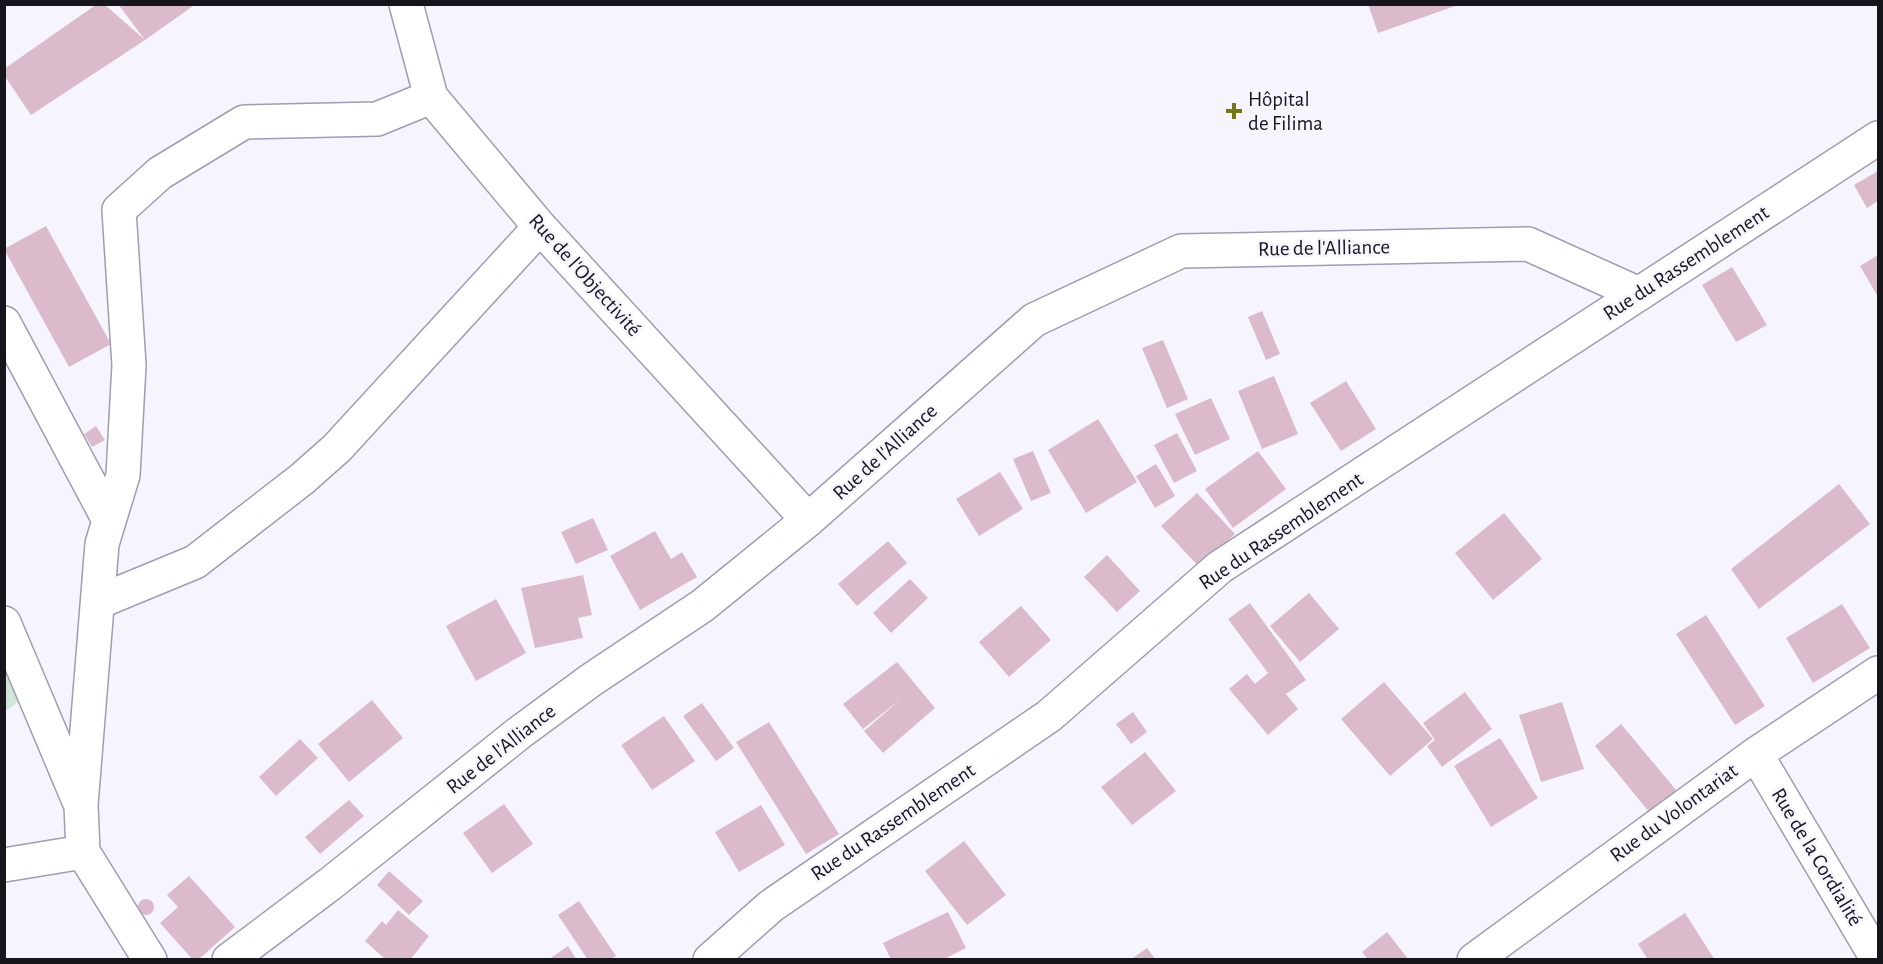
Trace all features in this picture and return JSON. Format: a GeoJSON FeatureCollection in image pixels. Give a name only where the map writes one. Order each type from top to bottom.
{"type":"FeatureCollection","features":[{"type":"Feature","properties":{"kind":"street","name":"Rue de l'Objectivité"},"geometry":{"type":"LineString","coordinates":[[406,4],[431,98],[540,227],[808,520]]}},
{"type":"Feature","properties":{"kind":"street"},"geometry":{"type":"LineString","coordinates":[[150,960],[83,852],[81,805],[102,544],[123,475],[129,365],[119,210],[160,172],[244,122],[377,119],[431,98]]}},
{"type":"Feature","properties":{"kind":"street","name":"Rue du Rassemblement"},"geometry":{"type":"LineString","coordinates":[[710,960],[771,906],[1049,716],[1220,567],[1878,138]]}},
{"type":"Feature","properties":{"kind":"street"},"geometry":{"type":"LineString","coordinates":[[98,602],[195,562],[302,479],[337,448],[540,227]]}},
{"type":"Feature","properties":{"kind":"street","name":"Rue de l'Alliance"},"geometry":{"type":"LineString","coordinates":[[229,960],[330,884],[519,733],[591,680],[702,606],[808,520],[1034,320],[1181,251],[1528,244],[1639,294]]}},
{"type":"Feature","properties":{"kind":"street"},"geometry":{"type":"LineString","coordinates":[[4,323],[109,520]]}},
{"type":"Feature","properties":{"kind":"street"},"geometry":{"type":"LineString","coordinates":[[4,623],[81,805]]}},
{"type":"Feature","properties":{"kind":"street","name":"Rue du Volontariat"},"geometry":{"type":"LineString","coordinates":[[1474,960],[1756,753],[1878,673]]}},
{"type":"Feature","properties":{"kind":"street","name":"Rue de la Cordialité"},"geometry":{"type":"LineString","coordinates":[[1756,753],[1878,960]]}},
{"type":"Feature","properties":{"kind":"street"},"geometry":{"type":"LineString","coordinates":[[4,865],[83,852]]}},
{"type":"Feature","properties":{"kind":"green space"},"geometry":{"type":"Polygon","coordinates":[[[4,669],[24,698],[5,711],[4,711],[4,669]]]}},
{"type":"Feature","properties":{"kind":"building"},"geometry":{"type":"Polygon","coordinates":[[[97,4],[104,4],[145,40],[31,115],[4,75],[4,69],[97,4]]]}},
{"type":"Feature","properties":{"kind":"building"},"geometry":{"type":"Polygon","coordinates":[[[118,4],[196,4],[145,40],[118,4]]]}},
{"type":"Feature","properties":{"kind":"building"},"geometry":{"type":"Polygon","coordinates":[[[1368,4],[1458,4],[1458,5],[1378,33],[1368,4]]]}},
{"type":"Feature","properties":{"kind":"building"},"geometry":{"type":"Polygon","coordinates":[[[1878,171],[1878,201],[1867,208],[1854,185],[1878,171]]]}},
{"type":"Feature","properties":{"kind":"building"},"geometry":{"type":"Polygon","coordinates":[[[46,226],[111,344],[69,367],[4,249],[46,226]]]}},
{"type":"Feature","properties":{"kind":"building"},"geometry":{"type":"Polygon","coordinates":[[[1878,255],[1878,297],[1860,266],[1878,255]]]}},
{"type":"Feature","properties":{"kind":"building"},"geometry":{"type":"Polygon","coordinates":[[[1732,267],[1767,325],[1736,342],[1702,285],[1732,267]]]}},
{"type":"Feature","properties":{"kind":"building"},"geometry":{"type":"Polygon","coordinates":[[[1262,311],[1280,354],[1266,360],[1248,317],[1262,311]]]}},
{"type":"Feature","properties":{"kind":"building"},"geometry":{"type":"Polygon","coordinates":[[[1163,340],[1188,399],[1167,408],[1142,348],[1163,340]]]}},
{"type":"Feature","properties":{"kind":"building"},"geometry":{"type":"Polygon","coordinates":[[[1274,376],[1298,434],[1262,449],[1238,391],[1274,376]]]}},
{"type":"Feature","properties":{"kind":"building"},"geometry":{"type":"Polygon","coordinates":[[[1346,381],[1376,429],[1341,451],[1310,403],[1346,381]]]}},
{"type":"Feature","properties":{"kind":"building"},"geometry":{"type":"Polygon","coordinates":[[[1211,398],[1230,439],[1195,455],[1175,414],[1211,398]]]}},
{"type":"Feature","properties":{"kind":"building"},"geometry":{"type":"Polygon","coordinates":[[[1098,419],[1137,482],[1086,513],[1048,450],[1098,419]]]}},
{"type":"Feature","properties":{"kind":"building"},"geometry":{"type":"Polygon","coordinates":[[[96,426],[105,440],[92,447],[84,434],[96,426]]]}},
{"type":"Feature","properties":{"kind":"building"},"geometry":{"type":"Polygon","coordinates":[[[1177,433],[1197,471],[1174,483],[1154,445],[1177,433]]]}},
{"type":"Feature","properties":{"kind":"building"},"geometry":{"type":"Polygon","coordinates":[[[1033,451],[1051,493],[1031,501],[1013,459],[1033,451]]]}},
{"type":"Feature","properties":{"kind":"building"},"geometry":{"type":"Polygon","coordinates":[[[1258,451],[1286,489],[1233,528],[1205,489],[1258,451]]]}},
{"type":"Feature","properties":{"kind":"building"},"geometry":{"type":"Polygon","coordinates":[[[1156,464],[1175,496],[1155,508],[1136,476],[1156,464]]]}},
{"type":"Feature","properties":{"kind":"building"},"geometry":{"type":"Polygon","coordinates":[[[1000,472],[1023,509],[979,536],[956,499],[1000,472]]]}},
{"type":"Feature","properties":{"kind":"building"},"geometry":{"type":"Polygon","coordinates":[[[1839,484],[1870,524],[1759,609],[1731,569],[1839,484]]]}},
{"type":"Feature","properties":{"kind":"building"},"geometry":{"type":"Polygon","coordinates":[[[1197,493],[1235,534],[1199,567],[1161,526],[1197,493]]]}},
{"type":"Feature","properties":{"kind":"building"},"geometry":{"type":"Polygon","coordinates":[[[1504,513],[1542,559],[1493,600],[1455,553],[1504,513]]]}},
{"type":"Feature","properties":{"kind":"building"},"geometry":{"type":"Polygon","coordinates":[[[593,518],[608,550],[576,564],[561,532],[593,518]]]}},
{"type":"Feature","properties":{"kind":"building"},"geometry":{"type":"Polygon","coordinates":[[[655,531],[671,559],[682,552],[697,577],[640,610],[610,556],[655,531]]]}},
{"type":"Feature","properties":{"kind":"building"},"geometry":{"type":"Polygon","coordinates":[[[888,541],[907,563],[857,606],[838,584],[888,541]]]}},
{"type":"Feature","properties":{"kind":"building"},"geometry":{"type":"Polygon","coordinates":[[[1107,555],[1140,591],[1117,612],[1084,577],[1107,555]]]}},
{"type":"Feature","properties":{"kind":"building"},"geometry":{"type":"Polygon","coordinates":[[[583,575],[592,615],[578,618],[583,638],[535,648],[521,588],[583,575]]]}},
{"type":"Feature","properties":{"kind":"building"},"geometry":{"type":"Polygon","coordinates":[[[910,579],[928,598],[891,633],[873,613],[910,579]]]}},
{"type":"Feature","properties":{"kind":"building"},"geometry":{"type":"Polygon","coordinates":[[[1309,593],[1339,629],[1300,662],[1270,626],[1309,593]]]}},
{"type":"Feature","properties":{"kind":"building"},"geometry":{"type":"Polygon","coordinates":[[[496,599],[526,653],[476,681],[446,626],[496,599]]]}},
{"type":"Feature","properties":{"kind":"building"},"geometry":{"type":"Polygon","coordinates":[[[1250,603],[1306,680],[1286,694],[1298,709],[1268,735],[1229,689],[1247,674],[1255,684],[1268,673],[1228,619],[1250,603]]]}},
{"type":"Feature","properties":{"kind":"building"},"geometry":{"type":"Polygon","coordinates":[[[1842,604],[1870,648],[1813,683],[1786,638],[1842,604]]]}},
{"type":"Feature","properties":{"kind":"building"},"geometry":{"type":"Polygon","coordinates":[[[1021,606],[1051,640],[1009,677],[979,642],[1021,606]]]}},
{"type":"Feature","properties":{"kind":"building"},"geometry":{"type":"Polygon","coordinates":[[[1706,615],[1765,706],[1735,725],[1676,634],[1706,615]]]}},
{"type":"Feature","properties":{"kind":"building"},"geometry":{"type":"Polygon","coordinates":[[[897,662],[935,708],[883,753],[864,731],[902,698],[863,729],[843,704],[897,662]]]}},
{"type":"Feature","properties":{"kind":"building"},"geometry":{"type":"Polygon","coordinates":[[[1384,682],[1433,739],[1390,776],[1341,719],[1384,682]]]}},
{"type":"Feature","properties":{"kind":"building"},"geometry":{"type":"Polygon","coordinates":[[[1465,692],[1492,729],[1442,767],[1427,746],[1435,740],[1423,723],[1465,692]]]}},
{"type":"Feature","properties":{"kind":"building"},"geometry":{"type":"Polygon","coordinates":[[[372,700],[403,738],[349,782],[318,744],[372,700]]]}},
{"type":"Feature","properties":{"kind":"building"},"geometry":{"type":"Polygon","coordinates":[[[1562,702],[1584,769],[1541,782],[1519,715],[1562,702]]]}},
{"type":"Feature","properties":{"kind":"building"},"geometry":{"type":"Polygon","coordinates":[[[702,703],[734,748],[716,761],[683,716],[702,703]]]}},
{"type":"Feature","properties":{"kind":"building"},"geometry":{"type":"Polygon","coordinates":[[[1133,712],[1147,732],[1131,744],[1116,724],[1133,712]]]}},
{"type":"Feature","properties":{"kind":"building"},"geometry":{"type":"Polygon","coordinates":[[[664,716],[695,761],[652,790],[621,745],[664,716]]]}},
{"type":"Feature","properties":{"kind":"building"},"geometry":{"type":"Polygon","coordinates":[[[769,722],[839,834],[806,854],[736,742],[769,722]]]}},
{"type":"Feature","properties":{"kind":"building"},"geometry":{"type":"Polygon","coordinates":[[[1621,724],[1677,791],[1650,813],[1595,746],[1621,724]]]}},
{"type":"Feature","properties":{"kind":"building"},"geometry":{"type":"Polygon","coordinates":[[[1500,738],[1538,798],[1491,827],[1454,766],[1500,738]]]}},
{"type":"Feature","properties":{"kind":"building"},"geometry":{"type":"Polygon","coordinates":[[[300,739],[318,758],[276,796],[259,777],[300,739]]]}},
{"type":"Feature","properties":{"kind":"building"},"geometry":{"type":"Polygon","coordinates":[[[1145,752],[1176,791],[1132,825],[1101,787],[1145,752]]]}},
{"type":"Feature","properties":{"kind":"building"},"geometry":{"type":"Polygon","coordinates":[[[349,800],[364,816],[320,854],[305,837],[349,800]]]}},
{"type":"Feature","properties":{"kind":"building"},"geometry":{"type":"Polygon","coordinates":[[[504,804],[533,844],[492,873],[463,833],[504,804]]]}},
{"type":"Feature","properties":{"kind":"building"},"geometry":{"type":"Polygon","coordinates":[[[761,805],[785,845],[739,872],[715,832],[761,805]]]}},
{"type":"Feature","properties":{"kind":"building"},"geometry":{"type":"Polygon","coordinates":[[[964,841],[1006,895],[967,925],[925,871],[964,841]]]}},
{"type":"Feature","properties":{"kind":"building"},"geometry":{"type":"Polygon","coordinates":[[[389,871],[423,901],[409,915],[377,885],[389,871]]]}},
{"type":"Feature","properties":{"kind":"building"},"geometry":{"type":"Polygon","coordinates":[[[189,876],[235,927],[198,960],[193,960],[160,923],[178,907],[167,895],[189,876]]]}},
{"type":"Feature","properties":{"kind":"building"},"geometry":{"type":"Polygon","coordinates":[[[146,899],[152,901],[154,907],[152,913],[146,915],[140,913],[138,907],[140,901],[146,899]]]}},
{"type":"Feature","properties":{"kind":"building"},"geometry":{"type":"Polygon","coordinates":[[[579,901],[616,956],[610,960],[588,960],[558,915],[579,901]]]}},
{"type":"Feature","properties":{"kind":"building"},"geometry":{"type":"Polygon","coordinates":[[[398,910],[429,936],[410,960],[386,960],[365,941],[382,921],[386,925],[398,910]]]}},
{"type":"Feature","properties":{"kind":"building"},"geometry":{"type":"Polygon","coordinates":[[[948,912],[966,948],[942,960],[891,960],[883,943],[948,912]]]}},
{"type":"Feature","properties":{"kind":"building"},"geometry":{"type":"Polygon","coordinates":[[[1685,913],[1715,960],[1648,960],[1638,944],[1685,913]]]}},
{"type":"Feature","properties":{"kind":"building"},"geometry":{"type":"Polygon","coordinates":[[[1387,932],[1409,960],[1368,960],[1362,952],[1387,932]]]}},
{"type":"Feature","properties":{"kind":"building"},"geometry":{"type":"Polygon","coordinates":[[[568,946],[577,960],[548,960],[568,946]]]}},
{"type":"Feature","properties":{"kind":"building"},"geometry":{"type":"Polygon","coordinates":[[[1147,948],[1156,960],[1130,960],[1147,948]]]}},
{"type":"Feature","properties":{"kind":"place","name":"Hôpital de Filima"},"geometry":{"type":"Point","coordinates":[1234,111]}}]}
